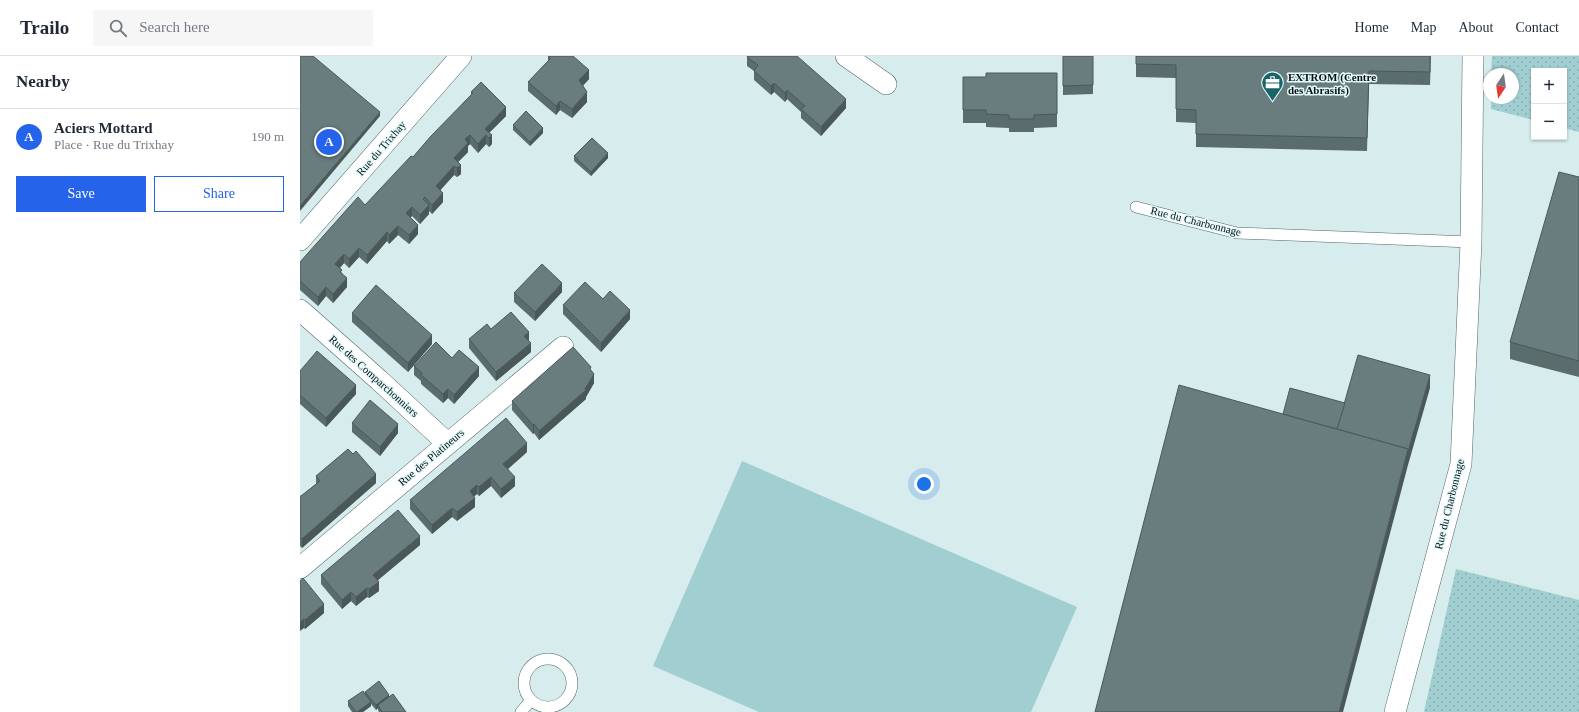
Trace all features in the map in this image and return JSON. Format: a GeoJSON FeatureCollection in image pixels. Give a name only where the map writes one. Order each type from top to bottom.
{"type":"FeatureCollection","features":[{"type":"Feature","properties":{"kind":"street","name":"Rue du Trixhay"},"geometry":{"type":"LineString","coordinates":[[300,240],[461,56]]}},
{"type":"Feature","properties":{"kind":"street"},"geometry":{"type":"LineString","coordinates":[[846,56],[886,84]]}},
{"type":"Feature","properties":{"kind":"street","name":"Rue du Charbonnage"},"geometry":{"type":"LineString","coordinates":[[1395,712],[1461,464],[1471,242],[1473,56]]}},
{"type":"Feature","properties":{"kind":"street","name":"Rue des Comparchonniers"},"geometry":{"type":"LineString","coordinates":[[300,310],[447,443]]}},
{"type":"Feature","properties":{"kind":"street","name":"Rue des Platineurs"},"geometry":{"type":"LineString","coordinates":[[300,568],[563,347]]}},
{"type":"Feature","properties":{"kind":"lane","name":"Rue du Charbonnage"},"geometry":{"type":"LineString","coordinates":[[1136,206],[1238,233],[1471,242]]}},
{"type":"Feature","properties":{"kind":"lane"},"geometry":{"type":"LineString","coordinates":[[548,658],[562,662],[571,673],[572,684],[569,695],[558,705],[544,706],[531,700],[524,687],[525,673],[534,662],[548,658]]}},
{"type":"Feature","properties":{"kind":"lane"},"geometry":{"type":"LineString","coordinates":[[521,712],[531,700]]}},
{"type":"Feature","properties":{"kind":"shaded area"},"geometry":{"type":"Polygon","coordinates":[[[1492,56],[1579,56],[1579,132],[1567,129],[1567,68],[1531,68],[1531,119],[1491,109],[1491,104],[1519,104],[1519,68],[1491,68],[1492,56]]]}},
{"type":"Feature","properties":{"kind":"shaded area"},"geometry":{"type":"Polygon","coordinates":[[[742,461],[1077,607],[1031,712],[759,712],[653,666],[742,461]]]}},
{"type":"Feature","properties":{"kind":"shaded area"},"geometry":{"type":"Polygon","coordinates":[[[1456,569],[1579,600],[1579,712],[1424,712],[1456,569]]]}},
{"type":"Feature","properties":{"kind":"building"},"geometry":{"type":"Polygon","coordinates":[[[300,56],[313,56],[380,112],[300,206],[300,56]]]}},
{"type":"Feature","properties":{"kind":"building"},"geometry":{"type":"Polygon","coordinates":[[[549,56],[573,56],[589,70],[579,80],[587,92],[572,109],[560,101],[556,106],[528,82],[550,59],[549,56]]]}},
{"type":"Feature","properties":{"kind":"building"},"geometry":{"type":"Polygon","coordinates":[[[797,56],[846,99],[821,127],[801,109],[805,106],[787,90],[785,93],[774,83],[771,86],[754,71],[758,65],[747,57],[797,56]]]}},
{"type":"Feature","properties":{"kind":"building"},"geometry":{"type":"Polygon","coordinates":[[[1063,56],[1093,56],[1093,85],[1063,86],[1063,56]]]}},
{"type":"Feature","properties":{"kind":"building","name":"EXTROM (Centre des Abrasifs)"},"geometry":{"type":"Polygon","coordinates":[[[1136,56],[1430,56],[1430,72],[1369,71],[1367,138],[1196,134],[1196,110],[1176,109],[1176,65],[1136,64],[1136,56]]]}},
{"type":"Feature","properties":{"kind":"building"},"geometry":{"type":"Polygon","coordinates":[[[986,73],[1057,73],[1057,114],[1034,115],[1034,119],[1009,119],[1009,115],[986,114],[986,110],[963,110],[963,77],[986,77],[986,73]]]}},
{"type":"Feature","properties":{"kind":"building"},"geometry":{"type":"Polygon","coordinates":[[[481,82],[506,107],[485,129],[492,135],[489,138],[486,135],[478,144],[470,135],[465,139],[468,143],[454,158],[461,165],[457,168],[454,166],[436,186],[443,193],[432,205],[425,197],[423,199],[429,205],[420,215],[412,207],[406,213],[418,225],[409,235],[398,226],[389,235],[387,232],[367,255],[359,248],[349,259],[344,254],[335,264],[342,270],[340,272],[347,278],[333,294],[326,287],[318,297],[300,281],[300,262],[358,197],[365,205],[411,156],[413,157],[431,136],[473,93],[471,92],[481,82]]]}},
{"type":"Feature","properties":{"kind":"building"},"geometry":{"type":"Polygon","coordinates":[[[526,111],[543,128],[530,142],[513,125],[526,111]]]}},
{"type":"Feature","properties":{"kind":"building"},"geometry":{"type":"Polygon","coordinates":[[[592,138],[608,153],[591,172],[574,156],[592,138]]]}},
{"type":"Feature","properties":{"kind":"building"},"geometry":{"type":"Polygon","coordinates":[[[1559,172],[1579,177],[1579,361],[1510,342],[1559,172]]]}},
{"type":"Feature","properties":{"kind":"building"},"geometry":{"type":"Polygon","coordinates":[[[542,264],[562,283],[535,312],[514,293],[542,264]]]}},
{"type":"Feature","properties":{"kind":"building"},"geometry":{"type":"Polygon","coordinates":[[[585,282],[603,299],[610,291],[630,310],[601,343],[563,305],[585,282]]]}},
{"type":"Feature","properties":{"kind":"building"},"geometry":{"type":"Polygon","coordinates":[[[376,285],[432,335],[408,363],[352,313],[376,285]]]}},
{"type":"Feature","properties":{"kind":"building"},"geometry":{"type":"Polygon","coordinates":[[[511,312],[529,332],[524,336],[531,343],[496,372],[469,339],[487,324],[491,329],[511,312]]]}},
{"type":"Feature","properties":{"kind":"building"},"geometry":{"type":"Polygon","coordinates":[[[436,342],[452,358],[459,350],[479,367],[454,395],[448,389],[443,394],[421,375],[422,373],[414,366],[436,342]]]}},
{"type":"Feature","properties":{"kind":"building"},"geometry":{"type":"Polygon","coordinates":[[[573,347],[591,367],[590,369],[594,374],[585,389],[586,390],[539,431],[512,401],[573,347]]]}},
{"type":"Feature","properties":{"kind":"building"},"geometry":{"type":"Polygon","coordinates":[[[317,351],[356,385],[326,418],[300,395],[300,371],[317,351]]]}},
{"type":"Feature","properties":{"kind":"building"},"geometry":{"type":"Polygon","coordinates":[[[1358,355],[1430,375],[1408,452],[1408,449],[1337,429],[1358,355]]]}},
{"type":"Feature","properties":{"kind":"building"},"geometry":{"type":"Polygon","coordinates":[[[1179,385],[1408,449],[1339,712],[1095,712],[1179,385]]]}},
{"type":"Feature","properties":{"kind":"building"},"geometry":{"type":"Polygon","coordinates":[[[1290,388],[1345,403],[1337,429],[1283,414],[1290,388]]]}},
{"type":"Feature","properties":{"kind":"building"},"geometry":{"type":"Polygon","coordinates":[[[370,400],[398,424],[380,447],[352,423],[370,400]]]}},
{"type":"Feature","properties":{"kind":"building"},"geometry":{"type":"Polygon","coordinates":[[[506,418],[527,443],[503,464],[515,477],[501,489],[491,477],[479,487],[477,485],[470,491],[475,498],[457,512],[452,508],[432,525],[410,500],[506,418]]]}},
{"type":"Feature","properties":{"kind":"building"},"geometry":{"type":"Polygon","coordinates":[[[348,449],[353,454],[356,451],[376,474],[302,539],[300,537],[300,496],[320,481],[316,476],[348,449]]]}},
{"type":"Feature","properties":{"kind":"building"},"geometry":{"type":"Polygon","coordinates":[[[398,510],[420,536],[373,575],[379,582],[369,589],[367,588],[356,597],[351,592],[342,600],[321,575],[398,510]]]}},
{"type":"Feature","properties":{"kind":"building"},"geometry":{"type":"Polygon","coordinates":[[[303,578],[324,604],[305,620],[304,619],[300,622],[300,581],[303,578]]]}},
{"type":"Feature","properties":{"kind":"building"},"geometry":{"type":"Polygon","coordinates":[[[379,681],[389,695],[376,705],[365,692],[379,681]]]}},
{"type":"Feature","properties":{"kind":"building"},"geometry":{"type":"Polygon","coordinates":[[[363,691],[371,702],[356,712],[348,701],[363,691]]]}},
{"type":"Feature","properties":{"kind":"building"},"geometry":{"type":"Polygon","coordinates":[[[393,694],[406,712],[382,712],[378,705],[393,694]]]}},
{"type":"Feature","properties":{"kind":"place","name":"EXTROM (Centre des Abrasifs)"},"geometry":{"type":"Point","coordinates":[1272,102]}},
{"type":"Feature","properties":{"kind":"place","name":"Aciers Mottard"},"geometry":{"type":"Point","coordinates":[329,142]}}]}
